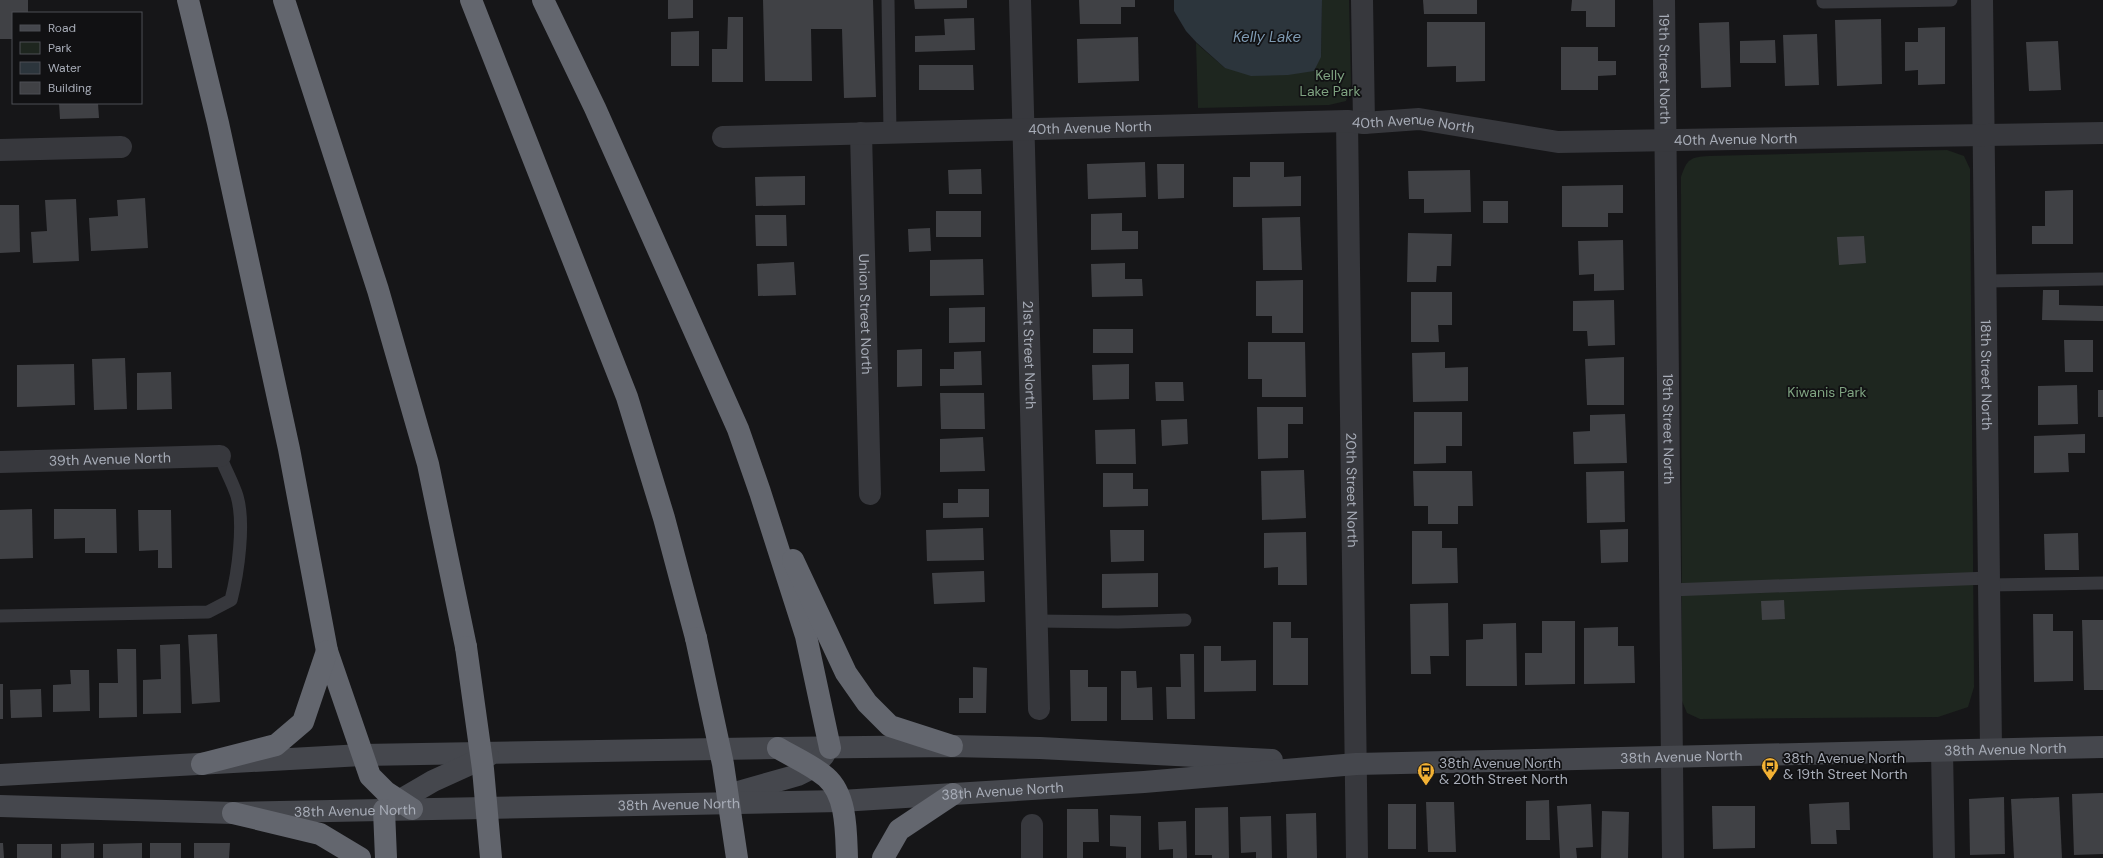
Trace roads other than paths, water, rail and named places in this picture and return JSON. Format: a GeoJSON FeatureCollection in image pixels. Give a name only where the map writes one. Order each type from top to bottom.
{"type":"FeatureCollection","features":[{"type":"Feature","properties":{"kind":"highway"},"geometry":{"type":"LineString","coordinates":[[188,0],[220,131],[283,418],[327,651],[370,776],[398,807],[386,858]]}},
{"type":"Feature","properties":{"kind":"highway"},"geometry":{"type":"LineString","coordinates":[[284,0],[378,290],[428,464],[466,647],[483,769],[491,858]]}},
{"type":"Feature","properties":{"kind":"highway"},"geometry":{"type":"LineString","coordinates":[[471,0],[627,396],[664,518],[696,638],[723,764],[737,858]]}},
{"type":"Feature","properties":{"kind":"highway"},"geometry":{"type":"LineString","coordinates":[[543,0],[595,108],[738,429],[760,492],[806,636],[830,748]]}},
{"type":"Feature","properties":{"kind":"highway"},"geometry":{"type":"LineString","coordinates":[[760,492],[846,673],[867,704],[890,726],[952,746]]}},
{"type":"Feature","properties":{"kind":"highway"},"geometry":{"type":"LineString","coordinates":[[202,764],[276,746],[303,722],[327,651]]}},
{"type":"Feature","properties":{"kind":"highway"},"geometry":{"type":"LineString","coordinates":[[778,748],[826,777],[841,801],[846,821],[847,858]]}},
{"type":"Feature","properties":{"kind":"highway"},"geometry":{"type":"LineString","coordinates":[[883,858],[900,830],[953,794]]}},
{"type":"Feature","properties":{"kind":"highway"},"geometry":{"type":"LineString","coordinates":[[233,814],[320,834],[360,858]]}},
{"type":"Feature","properties":{"kind":"main road","name":"38th Avenue North"},"geometry":{"type":"LineString","coordinates":[[0,775],[362,754],[952,746],[1040,748],[1356,764]]}},
{"type":"Feature","properties":{"kind":"main road","name":"38th Avenue North"},"geometry":{"type":"LineString","coordinates":[[0,806],[233,814],[398,807],[841,801],[1144,782],[1356,764],[2103,747]]}},
{"type":"Feature","properties":{"kind":"main road"},"geometry":{"type":"LineString","coordinates":[[685,804],[757,788],[798,775],[812,768],[830,748]]}},
{"type":"Feature","properties":{"kind":"main road"},"geometry":{"type":"LineString","coordinates":[[398,807],[433,781],[495,753]]}},
{"type":"Feature","properties":{"kind":"street","name":"21st Street North"},"geometry":{"type":"LineString","coordinates":[[1020,0],[1022,130],[1039,709]]}},
{"type":"Feature","properties":{"kind":"street","name":"20th Street North"},"geometry":{"type":"LineString","coordinates":[[1357,858],[1356,122],[1362,0]]}},
{"type":"Feature","properties":{"kind":"street","name":"19th Street North"},"geometry":{"type":"LineString","coordinates":[[1664,0],[1664,140],[1674,858]]}},
{"type":"Feature","properties":{"kind":"street","name":"18th Street North"},"geometry":{"type":"LineString","coordinates":[[1982,0],[1991,749]]}},
{"type":"Feature","properties":{"kind":"street","name":"40th Avenue North"},"geometry":{"type":"LineString","coordinates":[[723,136],[1419,120],[1558,142],[2103,133]]}},
{"type":"Feature","properties":{"kind":"street","name":"Union Street North"},"geometry":{"type":"LineString","coordinates":[[861,133],[870,494]]}},
{"type":"Feature","properties":{"kind":"street"},"geometry":{"type":"LineString","coordinates":[[0,150],[121,147]]}},
{"type":"Feature","properties":{"kind":"street","name":"39th Avenue North"},"geometry":{"type":"LineString","coordinates":[[0,462],[220,456]]}},
{"type":"Feature","properties":{"kind":"street"},"geometry":{"type":"LineString","coordinates":[[1942,750],[1944,858]]}},
{"type":"Feature","properties":{"kind":"street"},"geometry":{"type":"LineString","coordinates":[[1032,825],[1032,858]]}},
{"type":"Feature","properties":{"kind":"lane"},"geometry":{"type":"LineString","coordinates":[[888,0],[890,133]]}},
{"type":"Feature","properties":{"kind":"lane"},"geometry":{"type":"LineString","coordinates":[[1823,0],[1823,2],[1952,0]]}},
{"type":"Feature","properties":{"kind":"lane"},"geometry":{"type":"LineString","coordinates":[[1986,281],[2103,278]]}},
{"type":"Feature","properties":{"kind":"lane"},"geometry":{"type":"LineString","coordinates":[[0,616],[208,612],[231,600],[236,583],[241,529],[237,497],[220,456]]}},
{"type":"Feature","properties":{"kind":"lane"},"geometry":{"type":"LineString","coordinates":[[1670,590],[1989,582],[2103,583]]}},
{"type":"Feature","properties":{"kind":"lane"},"geometry":{"type":"LineString","coordinates":[[1036,621],[1118,622],[1185,620]]}},
{"type":"Feature","properties":{"kind":"water","name":"Kelly Lake"},"geometry":{"type":"Polygon","coordinates":[[[1174,0],[1322,0],[1321,57],[1314,71],[1288,75],[1251,76],[1225,68],[1186,31],[1174,11],[1174,0]]]}},
{"type":"Feature","properties":{"kind":"place","name":"38th Avenue North & 19th Street North"},"geometry":{"type":"Point","coordinates":[1770,781]}},
{"type":"Feature","properties":{"kind":"place","name":"38th Avenue North & 20th Street North"},"geometry":{"type":"Point","coordinates":[1426,786]}},
{"type":"Feature","properties":{"kind":"park label","name":"Kelly Lake Park"},"geometry":{"type":"Point","coordinates":[1330,84]}},
{"type":"Feature","properties":{"kind":"park label","name":"Kiwanis Park"},"geometry":{"type":"Point","coordinates":[1827,392]}}]}
